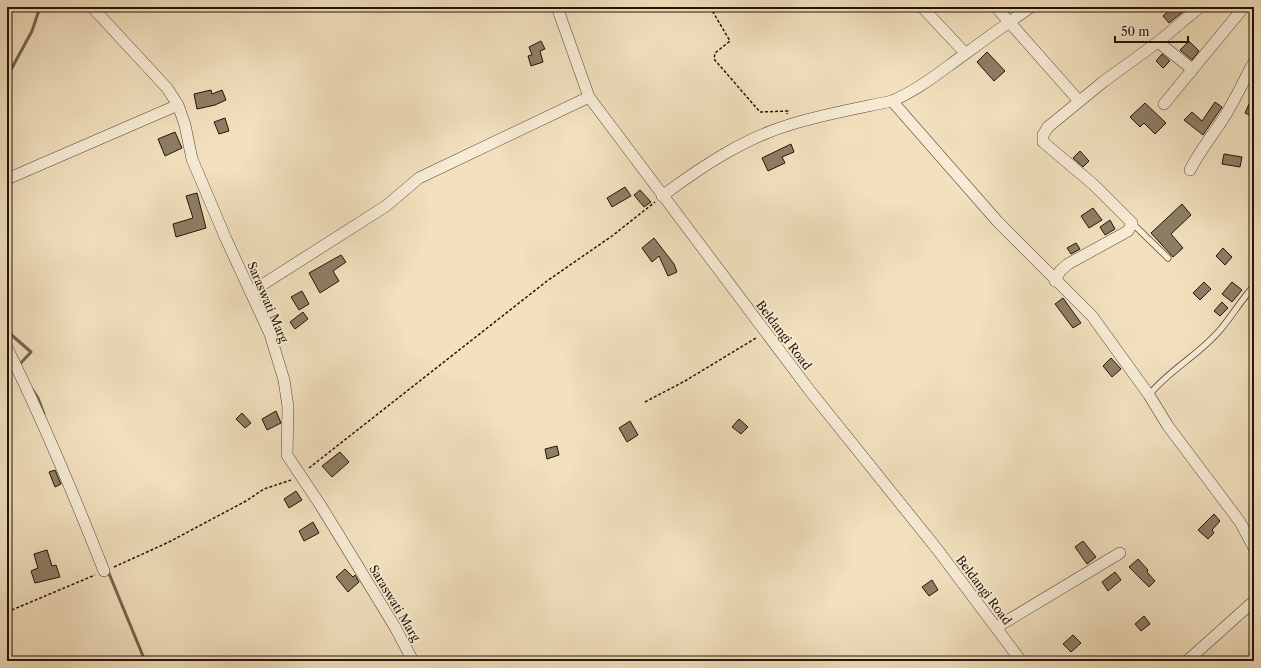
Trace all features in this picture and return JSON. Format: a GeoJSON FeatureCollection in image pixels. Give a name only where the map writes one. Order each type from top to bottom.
{"type":"FeatureCollection","features":[{"type":"Feature","properties":{"kind":"street","name":"Saraswati Marg"},"geometry":{"type":"LineString","coordinates":[[92,7],[167,88],[178,105],[185,125],[192,159],[222,232],[270,334],[284,380],[288,407],[287,455],[321,506],[392,620],[414,661]]}},
{"type":"Feature","properties":{"kind":"street","name":"Beldangi Road"},"geometry":{"type":"LineString","coordinates":[[557,7],[589,97],[616,130],[662,196],[766,333],[997,627],[1021,661]]}},
{"type":"Feature","properties":{"kind":"street"},"geometry":{"type":"LineString","coordinates":[[922,7],[965,53]]}},
{"type":"Feature","properties":{"kind":"street"},"geometry":{"type":"LineString","coordinates":[[996,7],[1079,101]]}},
{"type":"Feature","properties":{"kind":"street"},"geometry":{"type":"LineString","coordinates":[[662,196],[722,155],[775,130],[792,124],[892,101],[926,84],[965,53],[1031,7]]}},
{"type":"Feature","properties":{"kind":"street"},"geometry":{"type":"LineString","coordinates":[[1055,281],[1060,271],[1068,264],[1128,231],[1132,223],[1094,186],[1043,142],[1043,135],[1048,127],[1079,101],[1158,42],[1200,7]]}},
{"type":"Feature","properties":{"kind":"street"},"geometry":{"type":"LineString","coordinates":[[1164,104],[1244,7]]}},
{"type":"Feature","properties":{"kind":"street"},"geometry":{"type":"LineString","coordinates":[[1158,42],[1192,69]]}},
{"type":"Feature","properties":{"kind":"street"},"geometry":{"type":"LineString","coordinates":[[1190,170],[1198,155],[1225,116],[1254,62]]}},
{"type":"Feature","properties":{"kind":"street"},"geometry":{"type":"LineString","coordinates":[[251,292],[386,206],[419,178],[589,97]]}},
{"type":"Feature","properties":{"kind":"street"},"geometry":{"type":"LineString","coordinates":[[892,101],[998,222],[1055,281],[1092,316],[1149,395],[1168,426],[1240,522],[1254,548]]}},
{"type":"Feature","properties":{"kind":"street"},"geometry":{"type":"LineString","coordinates":[[7,179],[178,105]]}},
{"type":"Feature","properties":{"kind":"street"},"geometry":{"type":"LineString","coordinates":[[7,348],[30,394],[62,466],[104,571]]}},
{"type":"Feature","properties":{"kind":"street"},"geometry":{"type":"LineString","coordinates":[[997,627],[1120,553]]}},
{"type":"Feature","properties":{"kind":"street"},"geometry":{"type":"LineString","coordinates":[[1187,661],[1254,601]]}},
{"type":"Feature","properties":{"kind":"lane"},"geometry":{"type":"LineString","coordinates":[[1132,223],[1168,258]]}},
{"type":"Feature","properties":{"kind":"lane"},"geometry":{"type":"LineString","coordinates":[[1149,395],[1158,384],[1192,357],[1220,330],[1254,286]]}},
{"type":"Feature","properties":{"kind":"path"},"geometry":{"type":"LineString","coordinates":[[710,7],[730,41],[715,53],[714,59],[760,112],[788,112],[787,119]]}},
{"type":"Feature","properties":{"kind":"path"},"geometry":{"type":"LineString","coordinates":[[7,612],[169,542],[246,501],[264,489],[301,476],[324,455],[547,281],[612,236],[662,196]]}},
{"type":"Feature","properties":{"kind":"path"},"geometry":{"type":"LineString","coordinates":[[646,402],[685,382],[766,333]]}},
{"type":"Feature","properties":{"kind":"building"},"geometry":{"type":"Polygon","coordinates":[[[1173,7],[1189,7],[1169,23],[1163,16],[1173,7]]]}},
{"type":"Feature","properties":{"kind":"building"},"geometry":{"type":"Polygon","coordinates":[[[541,41],[545,49],[540,51],[543,62],[531,66],[528,56],[532,55],[529,47],[541,41]]]}},
{"type":"Feature","properties":{"kind":"building"},"geometry":{"type":"Polygon","coordinates":[[[1189,41],[1199,51],[1192,60],[1180,50],[1189,41]]]}},
{"type":"Feature","properties":{"kind":"building"},"geometry":{"type":"Polygon","coordinates":[[[987,52],[1005,71],[994,81],[977,62],[987,52]]]}},
{"type":"Feature","properties":{"kind":"building"},"geometry":{"type":"Polygon","coordinates":[[[1162,54],[1170,61],[1163,68],[1156,61],[1162,54]]]}},
{"type":"Feature","properties":{"kind":"building"},"geometry":{"type":"Polygon","coordinates":[[[211,90],[212,94],[222,90],[226,100],[215,105],[197,109],[194,94],[211,90]]]}},
{"type":"Feature","properties":{"kind":"building"},"geometry":{"type":"Polygon","coordinates":[[[1254,93],[1254,117],[1245,113],[1254,93]]]}},
{"type":"Feature","properties":{"kind":"building"},"geometry":{"type":"Polygon","coordinates":[[[1215,102],[1222,107],[1203,135],[1184,120],[1192,112],[1202,121],[1215,102]]]}},
{"type":"Feature","properties":{"kind":"building"},"geometry":{"type":"Polygon","coordinates":[[[1145,103],[1166,123],[1155,134],[1144,123],[1140,127],[1130,117],[1145,103]]]}},
{"type":"Feature","properties":{"kind":"building"},"geometry":{"type":"Polygon","coordinates":[[[225,118],[229,131],[219,134],[214,122],[225,118]]]}},
{"type":"Feature","properties":{"kind":"building"},"geometry":{"type":"Polygon","coordinates":[[[175,132],[182,148],[165,156],[158,139],[175,132]]]}},
{"type":"Feature","properties":{"kind":"building"},"geometry":{"type":"Polygon","coordinates":[[[791,144],[794,152],[782,157],[785,163],[768,171],[762,158],[791,144]]]}},
{"type":"Feature","properties":{"kind":"building"},"geometry":{"type":"Polygon","coordinates":[[[1080,151],[1089,161],[1083,167],[1073,158],[1080,151]]]}},
{"type":"Feature","properties":{"kind":"building"},"geometry":{"type":"Polygon","coordinates":[[[1224,154],[1242,157],[1240,167],[1222,164],[1224,154]]]}},
{"type":"Feature","properties":{"kind":"building"},"geometry":{"type":"Polygon","coordinates":[[[625,187],[631,196],[612,207],[607,198],[625,187]]]}},
{"type":"Feature","properties":{"kind":"building"},"geometry":{"type":"Polygon","coordinates":[[[640,190],[651,202],[644,207],[634,195],[640,190]]]}},
{"type":"Feature","properties":{"kind":"building"},"geometry":{"type":"Polygon","coordinates":[[[197,193],[206,228],[176,237],[173,224],[193,218],[186,196],[197,193]]]}},
{"type":"Feature","properties":{"kind":"building"},"geometry":{"type":"Polygon","coordinates":[[[1182,204],[1191,215],[1171,234],[1183,248],[1173,257],[1151,233],[1182,204]]]}},
{"type":"Feature","properties":{"kind":"building"},"geometry":{"type":"Polygon","coordinates":[[[1093,208],[1102,220],[1089,228],[1081,216],[1093,208]]]}},
{"type":"Feature","properties":{"kind":"building"},"geometry":{"type":"Polygon","coordinates":[[[1110,220],[1115,229],[1105,235],[1100,227],[1110,220]]]}},
{"type":"Feature","properties":{"kind":"building"},"geometry":{"type":"Polygon","coordinates":[[[654,238],[674,264],[677,272],[668,276],[659,256],[652,262],[642,248],[654,238]]]}},
{"type":"Feature","properties":{"kind":"building"},"geometry":{"type":"Polygon","coordinates":[[[1076,243],[1080,249],[1071,254],[1067,248],[1076,243]]]}},
{"type":"Feature","properties":{"kind":"building"},"geometry":{"type":"Polygon","coordinates":[[[1223,248],[1232,257],[1225,265],[1216,256],[1223,248]]]}},
{"type":"Feature","properties":{"kind":"building"},"geometry":{"type":"Polygon","coordinates":[[[341,255],[346,262],[333,271],[339,281],[320,293],[309,273],[341,255]]]}},
{"type":"Feature","properties":{"kind":"building"},"geometry":{"type":"Polygon","coordinates":[[[1204,282],[1211,289],[1200,300],[1193,293],[1204,282]]]}},
{"type":"Feature","properties":{"kind":"building"},"geometry":{"type":"Polygon","coordinates":[[[1232,282],[1242,290],[1232,302],[1222,294],[1232,282]]]}},
{"type":"Feature","properties":{"kind":"building"},"geometry":{"type":"Polygon","coordinates":[[[302,291],[309,304],[299,310],[291,297],[302,291]]]}},
{"type":"Feature","properties":{"kind":"building"},"geometry":{"type":"Polygon","coordinates":[[[1063,298],[1081,323],[1073,328],[1055,304],[1063,298]]]}},
{"type":"Feature","properties":{"kind":"building"},"geometry":{"type":"Polygon","coordinates":[[[1222,302],[1228,308],[1220,316],[1214,311],[1222,302]]]}},
{"type":"Feature","properties":{"kind":"building"},"geometry":{"type":"Polygon","coordinates":[[[303,312],[308,319],[295,329],[290,322],[303,312]]]}},
{"type":"Feature","properties":{"kind":"building"},"geometry":{"type":"Polygon","coordinates":[[[1111,358],[1121,369],[1112,377],[1103,366],[1111,358]]]}},
{"type":"Feature","properties":{"kind":"building"},"geometry":{"type":"Polygon","coordinates":[[[276,411],[281,423],[267,430],[262,419],[276,411]]]}},
{"type":"Feature","properties":{"kind":"building"},"geometry":{"type":"Polygon","coordinates":[[[242,413],[251,423],[245,428],[236,419],[242,413]]]}},
{"type":"Feature","properties":{"kind":"building"},"geometry":{"type":"Polygon","coordinates":[[[739,419],[748,427],[741,434],[732,427],[739,419]]]}},
{"type":"Feature","properties":{"kind":"building"},"geometry":{"type":"Polygon","coordinates":[[[630,421],[638,435],[627,442],[619,428],[630,421]]]}},
{"type":"Feature","properties":{"kind":"building"},"geometry":{"type":"Polygon","coordinates":[[[557,446],[559,455],[547,459],[545,449],[557,446]]]}},
{"type":"Feature","properties":{"kind":"building"},"geometry":{"type":"Polygon","coordinates":[[[340,452],[349,462],[332,477],[322,466],[340,452]]]}},
{"type":"Feature","properties":{"kind":"building"},"geometry":{"type":"Polygon","coordinates":[[[55,470],[61,484],[55,487],[49,472],[55,470]]]}},
{"type":"Feature","properties":{"kind":"building"},"geometry":{"type":"Polygon","coordinates":[[[296,491],[302,500],[289,508],[284,499],[296,491]]]}},
{"type":"Feature","properties":{"kind":"building"},"geometry":{"type":"Polygon","coordinates":[[[1214,514],[1220,521],[1212,530],[1214,533],[1208,539],[1198,530],[1214,514]]]}},
{"type":"Feature","properties":{"kind":"building"},"geometry":{"type":"Polygon","coordinates":[[[313,522],[319,533],[304,541],[299,531],[313,522]]]}},
{"type":"Feature","properties":{"kind":"building"},"geometry":{"type":"Polygon","coordinates":[[[1083,541],[1096,557],[1087,564],[1075,547],[1083,541]]]}},
{"type":"Feature","properties":{"kind":"building"},"geometry":{"type":"Polygon","coordinates":[[[47,550],[52,566],[56,565],[60,577],[35,583],[31,571],[38,568],[34,554],[47,550]]]}},
{"type":"Feature","properties":{"kind":"building"},"geometry":{"type":"Polygon","coordinates":[[[1138,559],[1155,581],[1149,587],[1129,567],[1138,559]]]}},
{"type":"Feature","properties":{"kind":"building"},"geometry":{"type":"Polygon","coordinates":[[[345,569],[353,577],[355,575],[359,582],[348,592],[336,577],[345,569]]]}},
{"type":"Feature","properties":{"kind":"building"},"geometry":{"type":"Polygon","coordinates":[[[1115,572],[1121,580],[1108,591],[1102,582],[1115,572]]]}},
{"type":"Feature","properties":{"kind":"building"},"geometry":{"type":"Polygon","coordinates":[[[932,580],[938,590],[929,596],[922,587],[932,580]]]}},
{"type":"Feature","properties":{"kind":"building"},"geometry":{"type":"Polygon","coordinates":[[[1144,616],[1150,624],[1141,631],[1135,624],[1144,616]]]}},
{"type":"Feature","properties":{"kind":"building"},"geometry":{"type":"Polygon","coordinates":[[[1073,635],[1081,643],[1071,652],[1063,644],[1073,635]]]}},
{"type":"Feature","properties":{"kind":"waterway"},"geometry":{"type":"LineString","coordinates":[[7,77],[32,31],[40,7]]}},
{"type":"Feature","properties":{"kind":"waterway"},"geometry":{"type":"LineString","coordinates":[[7,331],[31,352],[18,366]]}},
{"type":"Feature","properties":{"kind":"waterway"},"geometry":{"type":"LineString","coordinates":[[32,389],[38,398],[44,414]]}},
{"type":"Feature","properties":{"kind":"waterway"},"geometry":{"type":"LineString","coordinates":[[108,571],[145,661]]}}]}
